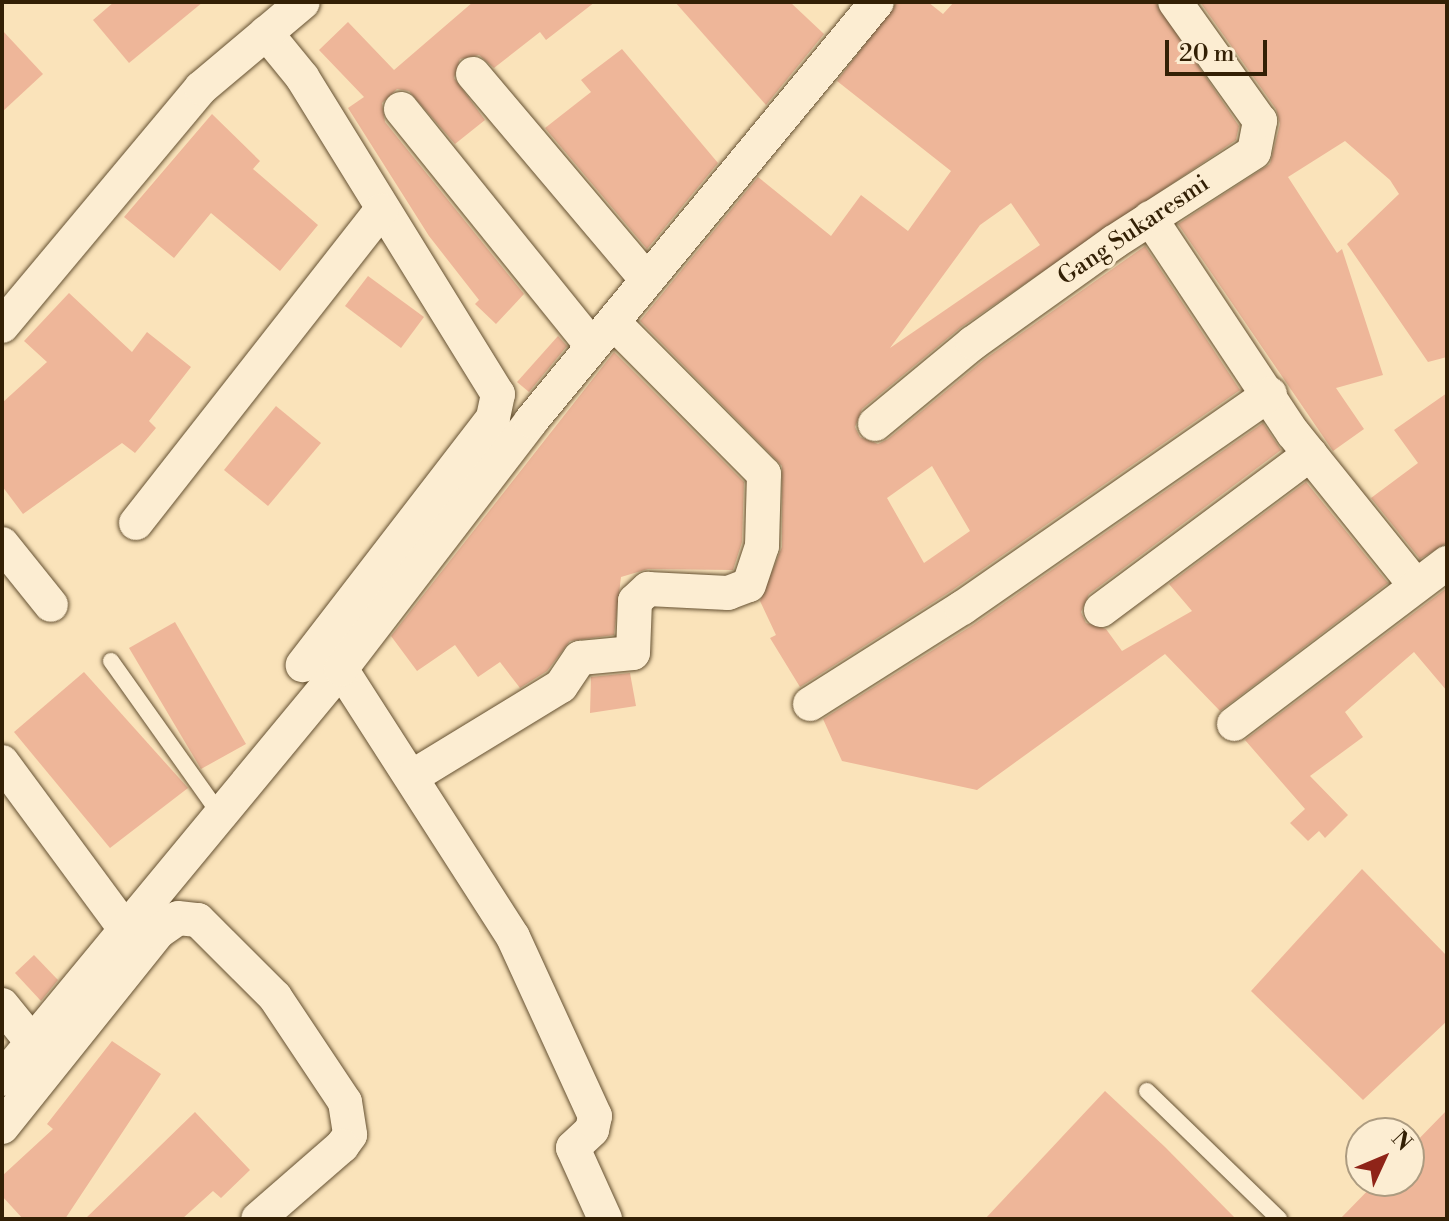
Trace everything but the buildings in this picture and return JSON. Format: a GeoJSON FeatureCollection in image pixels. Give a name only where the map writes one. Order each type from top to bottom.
{"type":"FeatureCollection","features":[{"type":"Feature","properties":{"kind":"street"},"geometry":{"type":"LineString","coordinates":[[2,326],[138,158],[201,88],[303,2]]}},
{"type":"Feature","properties":{"kind":"street"},"geometry":{"type":"LineString","coordinates":[[2,1079],[341,669],[602,334],[877,2]]}},
{"type":"Feature","properties":{"kind":"street","name":"Gang Sukaresmi"},"geometry":{"type":"LineString","coordinates":[[875,424],[973,343],[1150,218],[1254,152],[1262,132],[1175,2]]}},
{"type":"Feature","properties":{"kind":"street"},"geometry":{"type":"LineString","coordinates":[[266,33],[302,77],[381,211],[498,394],[493,418],[303,665]]}},
{"type":"Feature","properties":{"kind":"street"},"geometry":{"type":"LineString","coordinates":[[473,74],[647,280]]}},
{"type":"Feature","properties":{"kind":"street"},"geometry":{"type":"LineString","coordinates":[[401,109],[602,334],[764,474],[762,546],[749,585],[728,593],[648,589],[635,601],[633,653],[580,658],[561,686],[415,775]]}},
{"type":"Feature","properties":{"kind":"street"},"geometry":{"type":"LineString","coordinates":[[136,523],[381,211]]}},
{"type":"Feature","properties":{"kind":"street"},"geometry":{"type":"LineString","coordinates":[[1150,218],[1310,454],[1416,586]]}},
{"type":"Feature","properties":{"kind":"street"},"geometry":{"type":"LineString","coordinates":[[810,704],[962,608],[1270,394]]}},
{"type":"Feature","properties":{"kind":"street"},"geometry":{"type":"LineString","coordinates":[[1101,610],[1310,454]]}},
{"type":"Feature","properties":{"kind":"street"},"geometry":{"type":"LineString","coordinates":[[2,544],[51,605]]}},
{"type":"Feature","properties":{"kind":"street"},"geometry":{"type":"LineString","coordinates":[[1234,724],[1447,563]]}},
{"type":"Feature","properties":{"kind":"street"},"geometry":{"type":"LineString","coordinates":[[341,669],[415,775],[513,937],[590,1105],[592,1130],[573,1148],[605,1219]]}},
{"type":"Feature","properties":{"kind":"street"},"geometry":{"type":"LineString","coordinates":[[2,762],[126,930]]}},
{"type":"Feature","properties":{"kind":"street"},"geometry":{"type":"LineString","coordinates":[[2,1127],[158,932],[178,918],[198,920],[275,997],[345,1102],[350,1135],[342,1146],[258,1219]]}},
{"type":"Feature","properties":{"kind":"street"},"geometry":{"type":"LineString","coordinates":[[2,1005],[32,1042]]}},
{"type":"Feature","properties":{"kind":"lane"},"geometry":{"type":"LineString","coordinates":[[111,661],[221,816]]}},
{"type":"Feature","properties":{"kind":"lane"},"geometry":{"type":"LineString","coordinates":[[1147,1091],[1279,1219]]}}]}
